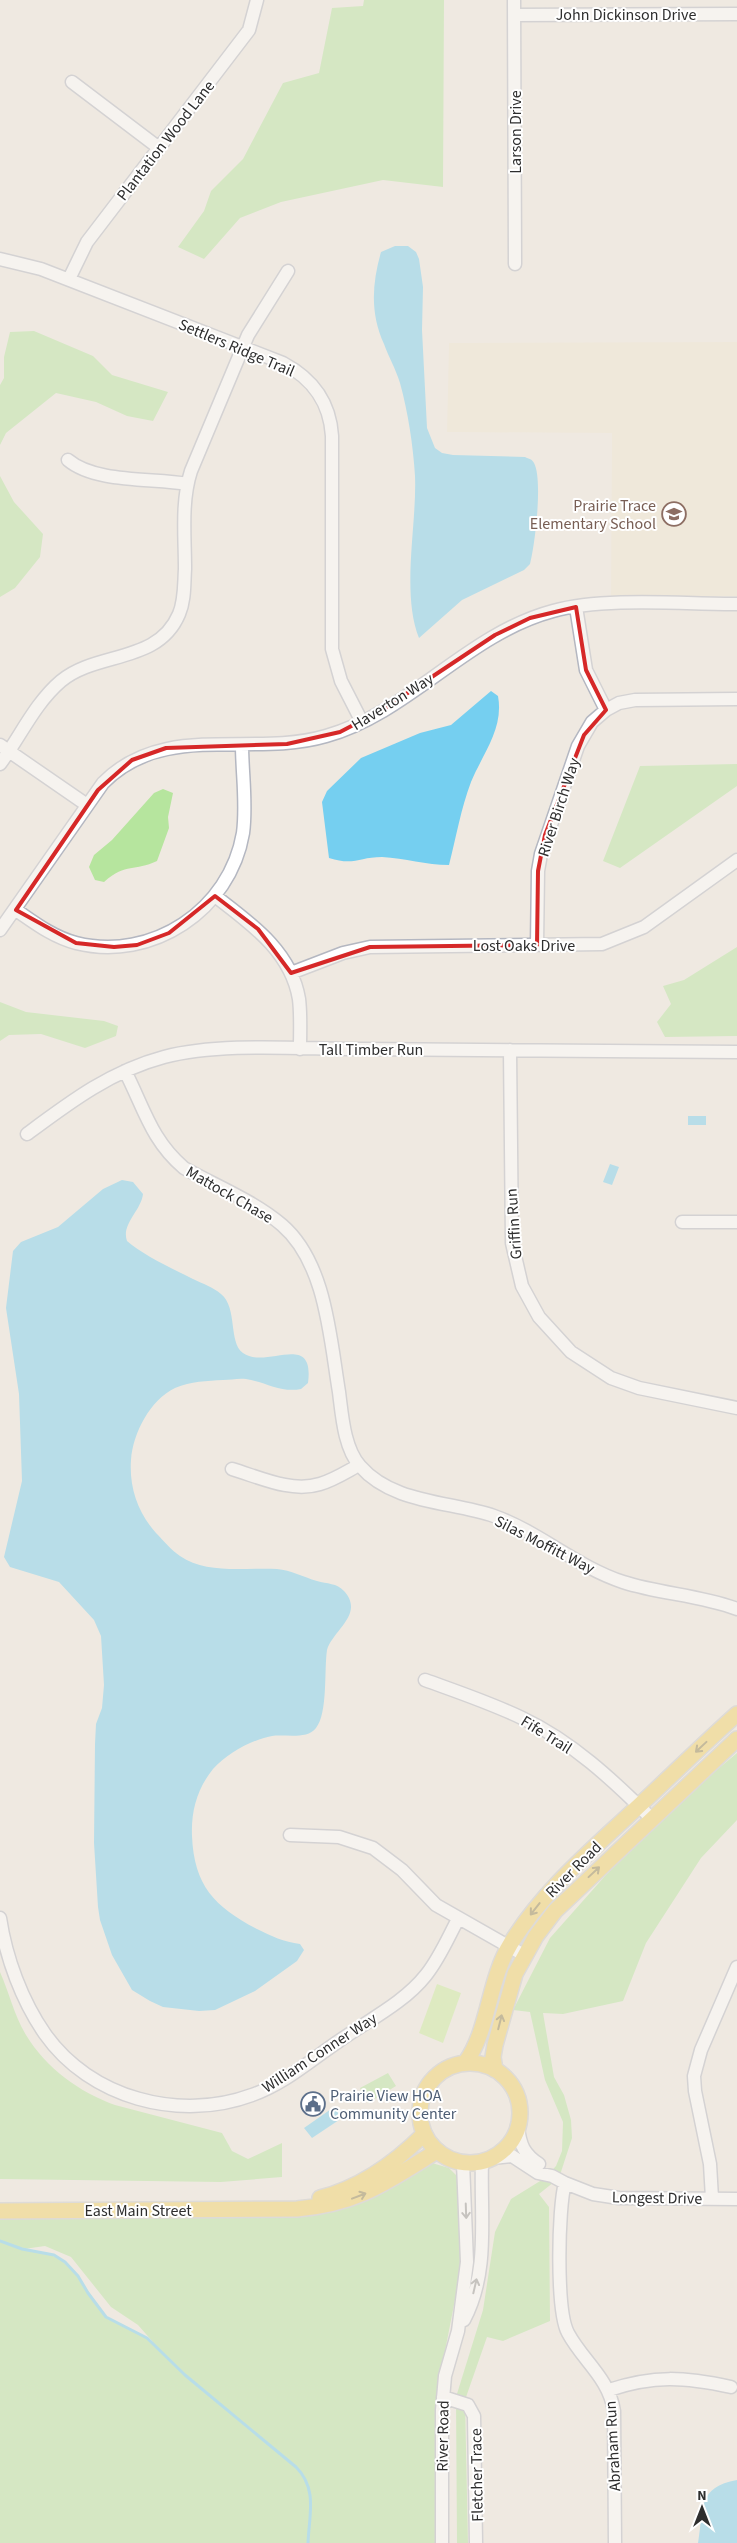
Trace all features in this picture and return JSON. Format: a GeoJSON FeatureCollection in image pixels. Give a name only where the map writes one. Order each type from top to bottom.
{"type":"FeatureCollection","features":[{"type":"Feature","properties":{"kind":"main road","name":"River Road"},"geometry":{"type":"LineString","coordinates":[[465,2063],[475,2050],[492,1988],[509,1946],[547,1893],[737,1714]]}},
{"type":"Feature","properties":{"kind":"main road","name":"River Road"},"geometry":{"type":"LineString","coordinates":[[495,2070],[493,2057],[502,2016],[515,1974],[524,1955],[555,1911],[737,1739]]}},
{"type":"Feature","properties":{"kind":"main road"},"geometry":{"type":"LineString","coordinates":[[465,2063],[480,2064],[495,2070],[509,2082],[514,2090],[520,2108],[518,2127],[508,2145],[487,2160],[463,2163],[449,2159],[437,2151],[424,2134],[421,2125],[420,2106],[426,2088],[431,2080],[446,2068],[465,2063]]}},
{"type":"Feature","properties":{"kind":"main road","name":"East Main Street"},"geometry":{"type":"LineString","coordinates":[[277,2208],[326,2197],[348,2188],[394,2160],[424,2134]]}},
{"type":"Feature","properties":{"kind":"main road","name":"East Main Street"},"geometry":{"type":"LineString","coordinates":[[0,2211],[321,2207],[354,2198],[389,2182],[437,2151]]}},
{"type":"Feature","properties":{"kind":"street","name":"Plantation Wood Lane"},"geometry":{"type":"LineString","coordinates":[[69,279],[87,242],[249,30],[257,0]]}},
{"type":"Feature","properties":{"kind":"street","name":"Larson Drive"},"geometry":{"type":"LineString","coordinates":[[514,0],[515,264]]}},
{"type":"Feature","properties":{"kind":"street","name":"John Dickinson Drive"},"geometry":{"type":"LineString","coordinates":[[514,15],[737,14]]}},
{"type":"Feature","properties":{"kind":"street"},"geometry":{"type":"LineString","coordinates":[[72,82],[159,148]]}},
{"type":"Feature","properties":{"kind":"street","name":"Settlers Ridge Trail"},"geometry":{"type":"LineString","coordinates":[[0,259],[29,264],[283,363],[302,374],[319,393],[329,414],[332,436],[332,649],[341,681],[362,722]]}},
{"type":"Feature","properties":{"kind":"street"},"geometry":{"type":"LineString","coordinates":[[0,764],[4,749],[61,681],[87,667],[147,648],[158,642],[170,630],[180,612],[184,596],[187,484],[242,348],[265,304],[288,271]]}},
{"type":"Feature","properties":{"kind":"street"},"geometry":{"type":"LineString","coordinates":[[68,460],[80,468],[99,474],[187,484]]}},
{"type":"Feature","properties":{"kind":"street","name":"Haverton Way"},"geometry":{"type":"LineString","coordinates":[[0,930],[16,910],[87,805],[115,772],[149,752],[174,747],[305,741],[332,734],[362,722],[495,635],[530,618],[576,607],[649,604],[737,604]]}},
{"type":"Feature","properties":{"kind":"street"},"geometry":{"type":"LineString","coordinates":[[576,607],[586,670],[606,710],[619,703],[635,700],[737,699]]}},
{"type":"Feature","properties":{"kind":"street","name":"River Birch Way"},"geometry":{"type":"LineString","coordinates":[[537,945],[538,871],[546,836],[584,734],[592,722],[606,710]]}},
{"type":"Feature","properties":{"kind":"street"},"geometry":{"type":"LineString","coordinates":[[16,910],[59,937],[76,943],[114,948],[137,945],[170,933],[194,916],[215,896],[230,873],[243,832],[242,745]]}},
{"type":"Feature","properties":{"kind":"street"},"geometry":{"type":"LineString","coordinates":[[4,749],[87,805]]}},
{"type":"Feature","properties":{"kind":"street","name":"Lost Oaks Drive"},"geometry":{"type":"LineString","coordinates":[[291,973],[343,952],[370,947],[602,944],[627,936],[644,927],[737,860]]}},
{"type":"Feature","properties":{"kind":"street"},"geometry":{"type":"LineString","coordinates":[[215,896],[258,930],[277,950],[291,973],[299,999],[300,1049]]}},
{"type":"Feature","properties":{"kind":"street","name":"Tall Timber Run"},"geometry":{"type":"LineString","coordinates":[[27,1134],[93,1086],[125,1071],[158,1059],[212,1049],[737,1052]]}},
{"type":"Feature","properties":{"kind":"street","name":"Griffin Run"},"geometry":{"type":"LineString","coordinates":[[510,1050],[512,1243],[522,1286],[539,1317],[571,1352],[611,1378],[639,1388],[737,1408]]}},
{"type":"Feature","properties":{"kind":"street","name":"Mattock Chase"},"geometry":{"type":"LineString","coordinates":[[125,1071],[156,1137],[173,1159],[184,1168],[265,1212],[283,1226],[303,1249],[320,1287],[344,1428],[359,1465]]}},
{"type":"Feature","properties":{"kind":"street"},"geometry":{"type":"LineString","coordinates":[[682,1222],[737,1222]]}},
{"type":"Feature","properties":{"kind":"street"},"geometry":{"type":"LineString","coordinates":[[232,1468],[276,1483],[309,1486],[335,1478],[359,1465]]}},
{"type":"Feature","properties":{"kind":"street","name":"Silas Moffitt Way"},"geometry":{"type":"LineString","coordinates":[[359,1465],[377,1481],[396,1491],[501,1519],[623,1582],[706,1600],[737,1609]]}},
{"type":"Feature","properties":{"kind":"street","name":"Fife Trail"},"geometry":{"type":"LineString","coordinates":[[425,1680],[523,1718],[569,1747],[603,1773],[652,1818]]}},
{"type":"Feature","properties":{"kind":"street"},"geometry":{"type":"LineString","coordinates":[[290,1835],[339,1837],[373,1848],[402,1870],[436,1905],[524,1955]]}},
{"type":"Feature","properties":{"kind":"street","name":"William Conner Way"},"geometry":{"type":"LineString","coordinates":[[0,1918],[4,1941],[26,2001],[46,2035],[65,2057],[98,2082],[120,2093],[154,2103],[191,2106],[222,2104],[266,2089],[284,2079],[394,2003],[426,1976],[458,1919]]}},
{"type":"Feature","properties":{"kind":"street"},"geometry":{"type":"LineString","coordinates":[[712,2198],[710,2164],[695,2091],[694,2076],[701,2050],[737,1967]]}},
{"type":"Feature","properties":{"kind":"street","name":"Longest Drive"},"geometry":{"type":"LineString","coordinates":[[518,2127],[519,2142],[525,2153],[552,2176],[565,2184],[593,2194],[619,2198],[737,2199]]}},
{"type":"Feature","properties":{"kind":"street","name":"Longest Drive"},"geometry":{"type":"LineString","coordinates":[[487,2160],[512,2156],[538,2173],[552,2176]]}},
{"type":"Feature","properties":{"kind":"street","name":"River Road"},"geometry":{"type":"LineString","coordinates":[[442,2543],[443,2397],[446,2376],[458,2331],[473,2295],[482,2251],[487,2160]]}},
{"type":"Feature","properties":{"kind":"street","name":"River Road"},"geometry":{"type":"LineString","coordinates":[[458,2331],[467,2252],[463,2163]]}},
{"type":"Feature","properties":{"kind":"street","name":"Abraham Run"},"geometry":{"type":"LineString","coordinates":[[565,2184],[561,2204],[564,2321],[574,2342],[609,2390],[614,2411],[615,2543]]}},
{"type":"Feature","properties":{"kind":"street"},"geometry":{"type":"LineString","coordinates":[[609,2390],[659,2378],[691,2378],[730,2387]]}},
{"type":"Feature","properties":{"kind":"street","name":"Fletcher Trace"},"geometry":{"type":"LineString","coordinates":[[443,2397],[468,2405],[474,2416],[476,2543]]}},
{"type":"Feature","properties":{"kind":"highlighted area"},"geometry":{"type":"Polygon","coordinates":[[[576,607],[586,670],[606,710],[584,735],[545,835],[538,871],[537,945],[370,947],[291,973],[258,929],[215,896],[169,933],[137,945],[114,947],[76,943],[16,910],[98,790],[132,760],[166,748],[287,744],[340,732],[382,710],[495,635],[530,618],[576,607]]]}},
{"type":"Feature","properties":{"kind":"shaded area","name":"Prairie Trace Elementary School"},"geometry":{"type":"Polygon","coordinates":[[[737,342],[737,596],[611,596],[612,433],[447,432],[449,343],[737,342]]]}},
{"type":"Feature","properties":{"kind":"green space"},"geometry":{"type":"Polygon","coordinates":[[[364,0],[444,0],[443,187],[383,180],[281,202],[240,218],[204,259],[178,247],[204,211],[211,191],[243,159],[283,83],[319,73],[332,8],[363,6],[364,0]]]}},
{"type":"Feature","properties":{"kind":"green space"},"geometry":{"type":"Polygon","coordinates":[[[34,331],[93,356],[112,375],[168,392],[153,421],[127,416],[96,402],[56,393],[6,433],[0,445],[0,385],[4,378],[4,357],[10,332],[34,331]]]}},
{"type":"Feature","properties":{"kind":"green space"},"geometry":{"type":"Polygon","coordinates":[[[0,476],[14,502],[43,534],[40,557],[15,588],[0,597],[0,476]]]}},
{"type":"Feature","properties":{"kind":"green space"},"geometry":{"type":"Polygon","coordinates":[[[737,764],[737,786],[620,868],[603,861],[640,766],[737,764]]]}},
{"type":"Feature","properties":{"kind":"green space"},"geometry":{"type":"Polygon","coordinates":[[[163,789],[173,793],[168,817],[169,828],[157,861],[125,869],[104,882],[95,880],[89,867],[94,855],[112,840],[154,793],[163,789]]]}},
{"type":"Feature","properties":{"kind":"green space"},"geometry":{"type":"Polygon","coordinates":[[[737,947],[737,1036],[665,1037],[657,1022],[671,1004],[663,986],[684,980],[737,947]]]}},
{"type":"Feature","properties":{"kind":"green space"},"geometry":{"type":"Polygon","coordinates":[[[0,1002],[26,1012],[104,1021],[118,1026],[116,1036],[85,1048],[41,1034],[9,1035],[0,1041],[0,1002]]]}},
{"type":"Feature","properties":{"kind":"green space"},"geometry":{"type":"Polygon","coordinates":[[[737,1753],[737,1820],[701,1858],[646,1943],[623,2001],[563,2014],[543,2013],[554,2077],[564,2095],[571,2120],[572,2138],[559,2178],[539,2194],[549,2207],[550,2321],[503,2341],[487,2337],[465,2400],[468,2543],[457,2543],[456,2397],[483,2310],[495,2232],[511,2199],[545,2178],[556,2166],[562,2151],[563,2122],[545,2080],[530,2012],[513,2010],[550,1938],[605,1876],[694,1789],[737,1753]]]}},
{"type":"Feature","properties":{"kind":"green space"},"geometry":{"type":"Polygon","coordinates":[[[0,1972],[18,2020],[26,2035],[43,2058],[64,2078],[102,2100],[115,2105],[222,2133],[232,2151],[248,2159],[282,2143],[282,2177],[221,2182],[0,2179],[0,1972]]]}},
{"type":"Feature","properties":{"kind":"green space"},"geometry":{"type":"Polygon","coordinates":[[[437,1984],[461,1993],[443,2043],[419,2033],[437,1984]]]}},
{"type":"Feature","properties":{"kind":"green space"},"geometry":{"type":"Polygon","coordinates":[[[388,2073],[396,2086],[368,2103],[360,2088],[388,2073]]]}},
{"type":"Feature","properties":{"kind":"green space"},"geometry":{"type":"Polygon","coordinates":[[[432,2163],[449,2168],[459,2178],[461,2269],[437,2392],[435,2543],[0,2543],[0,2216],[291,2213],[432,2163]],[[45,2246],[24,2249],[46,2253],[60,2259],[78,2276],[106,2317],[153,2342],[138,2325],[111,2307],[71,2257],[45,2246]]]}},
{"type":"Feature","properties":{"kind":"water"},"geometry":{"type":"Polygon","coordinates":[[[395,246],[408,246],[416,252],[419,259],[423,287],[422,330],[427,428],[435,448],[442,453],[453,455],[525,457],[534,463],[538,483],[536,528],[530,564],[524,570],[462,600],[419,638],[411,601],[410,580],[415,495],[411,441],[400,383],[379,332],[374,298],[374,287],[381,252],[395,246]]]}},
{"type":"Feature","properties":{"kind":"water"},"geometry":{"type":"Polygon","coordinates":[[[491,691],[498,696],[498,719],[491,741],[467,792],[449,865],[382,857],[351,861],[329,858],[322,802],[327,791],[361,758],[420,733],[451,725],[491,691]]]}},
{"type":"Feature","properties":{"kind":"water"},"geometry":{"type":"Polygon","coordinates":[[[688,1116],[706,1116],[706,1125],[688,1125],[688,1116]]]}},
{"type":"Feature","properties":{"kind":"water"},"geometry":{"type":"Polygon","coordinates":[[[610,1164],[619,1167],[612,1185],[603,1182],[610,1164]]]}},
{"type":"Feature","properties":{"kind":"water"},"geometry":{"type":"Polygon","coordinates":[[[122,1180],[133,1182],[143,1194],[139,1206],[129,1223],[126,1235],[127,1241],[149,1256],[211,1287],[221,1294],[230,1308],[238,1348],[243,1353],[253,1357],[297,1355],[304,1358],[308,1367],[308,1383],[301,1389],[287,1390],[243,1379],[187,1384],[166,1393],[144,1418],[132,1450],[133,1490],[144,1517],[171,1548],[191,1562],[215,1568],[277,1569],[287,1571],[338,1586],[350,1599],[351,1607],[346,1622],[327,1650],[324,1702],[320,1721],[316,1728],[312,1732],[302,1735],[264,1738],[240,1748],[213,1769],[199,1792],[194,1809],[192,1836],[197,1869],[209,1893],[229,1912],[242,1921],[288,1942],[300,1944],[304,1950],[297,1961],[255,1991],[215,2010],[199,2011],[163,2007],[150,2001],[132,1990],[112,1955],[100,1920],[94,1843],[96,1724],[102,1708],[104,1685],[101,1636],[94,1620],[59,1582],[10,1567],[4,1557],[22,1481],[19,1394],[6,1308],[13,1251],[21,1242],[58,1227],[103,1189],[122,1180]]]}},
{"type":"Feature","properties":{"kind":"water"},"geometry":{"type":"Polygon","coordinates":[[[334,2107],[342,2118],[312,2138],[304,2128],[334,2107]]]}},
{"type":"Feature","properties":{"kind":"water"},"geometry":{"type":"Polygon","coordinates":[[[737,2480],[737,2543],[698,2543],[702,2510],[709,2494],[724,2483],[737,2480]]]}},
{"type":"Feature","properties":{"kind":"waterway"},"geometry":{"type":"LineString","coordinates":[[0,2241],[22,2249],[54,2255],[65,2262],[78,2276],[106,2317],[147,2338],[185,2375],[296,2467],[303,2475],[310,2493],[308,2543]]}},
{"type":"Feature","properties":{"kind":"place","name":"Prairie Trace Elementary School"},"geometry":{"type":"Point","coordinates":[674,514]}},
{"type":"Feature","properties":{"kind":"place","name":"Prairie View HOA Community Center"},"geometry":{"type":"Point","coordinates":[313,2104]}}]}
